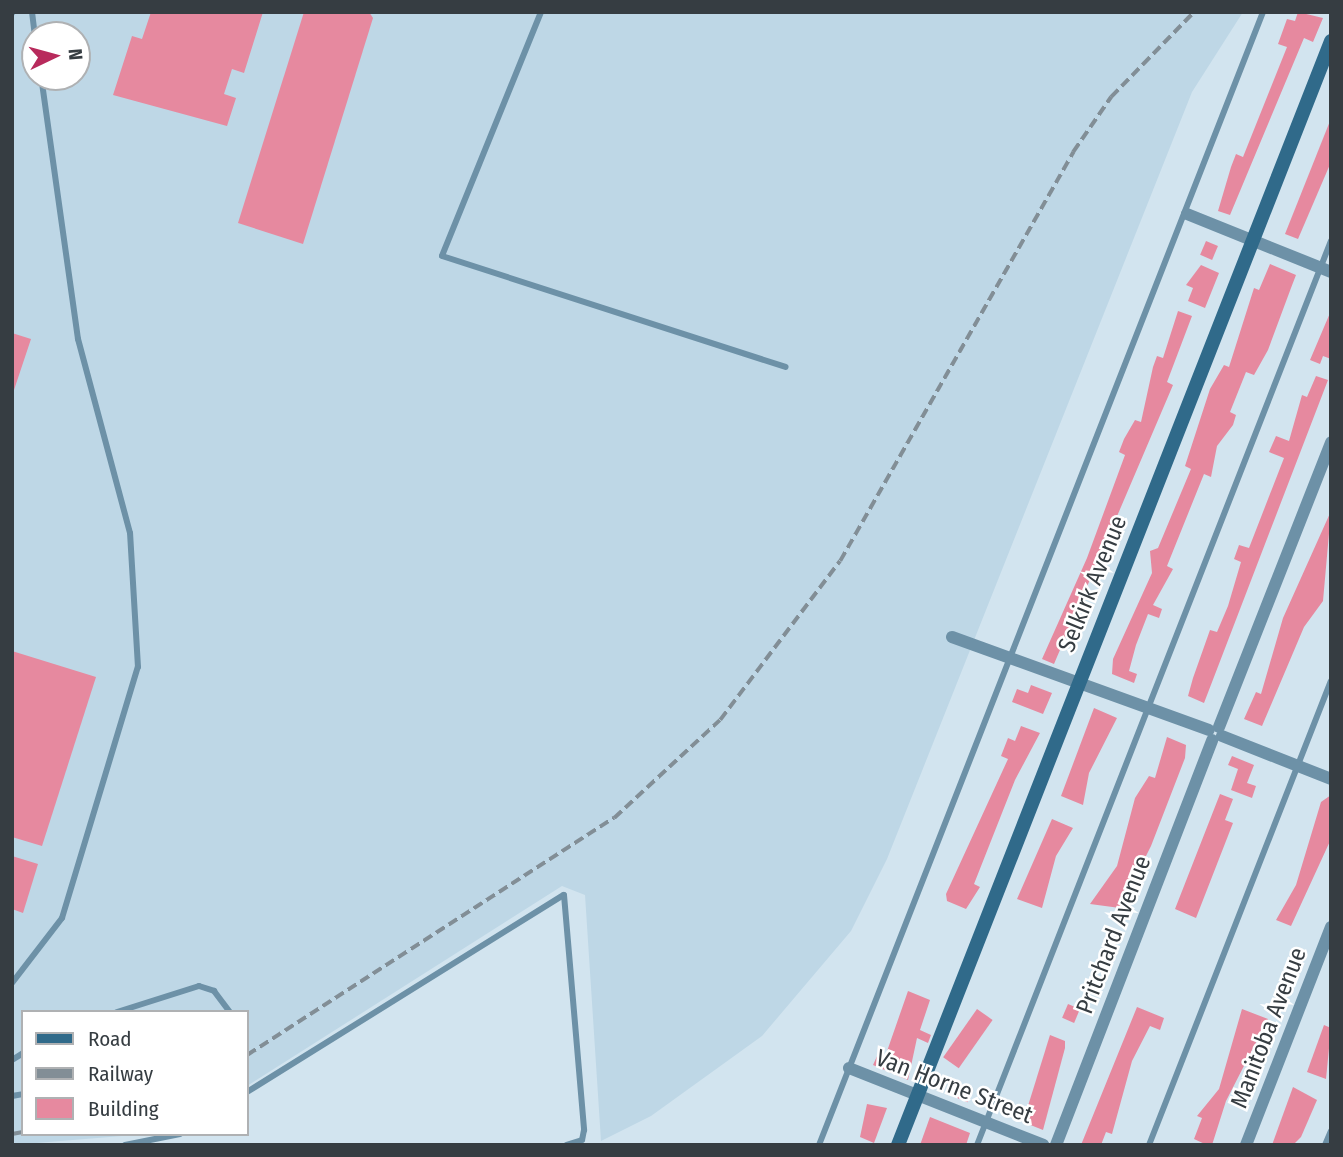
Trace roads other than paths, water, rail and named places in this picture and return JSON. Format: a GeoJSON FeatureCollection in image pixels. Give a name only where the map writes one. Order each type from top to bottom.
{"type":"FeatureCollection","features":[{"type":"Feature","properties":{"kind":"street","name":"Selkirk Avenue"},"geometry":{"type":"LineString","coordinates":[[898,1145],[1331,41]]}},
{"type":"Feature","properties":{"kind":"street"},"geometry":{"type":"LineString","coordinates":[[1187,214],[1326,270]]}},
{"type":"Feature","properties":{"kind":"street","name":"Pritchard Avenue"},"geometry":{"type":"LineString","coordinates":[[1056,1145],[1331,442]]}},
{"type":"Feature","properties":{"kind":"street"},"geometry":{"type":"LineString","coordinates":[[951,637],[1077,686],[1215,733],[1331,779]]}},
{"type":"Feature","properties":{"kind":"street","name":"Manitoba Avenue"},"geometry":{"type":"LineString","coordinates":[[1246,1145],[1331,927]]}},
{"type":"Feature","properties":{"kind":"street","name":"Van Horne Street"},"geometry":{"type":"LineString","coordinates":[[849,1068],[1043,1145]]}},
{"type":"Feature","properties":{"kind":"lane"},"geometry":{"type":"LineString","coordinates":[[541,12],[442,256],[785,367]]}},
{"type":"Feature","properties":{"kind":"lane"},"geometry":{"type":"LineString","coordinates":[[819,1145],[1187,214],[1263,12]]}},
{"type":"Feature","properties":{"kind":"lane"},"geometry":{"type":"LineString","coordinates":[[12,983],[62,918],[109,779],[138,667],[130,533],[78,339],[43,91]]}},
{"type":"Feature","properties":{"kind":"lane"},"geometry":{"type":"LineString","coordinates":[[977,1145],[1326,270],[1331,241]]}},
{"type":"Feature","properties":{"kind":"lane"},"geometry":{"type":"LineString","coordinates":[[1149,1145],[1331,681]]}},
{"type":"Feature","properties":{"kind":"lane"},"geometry":{"type":"LineString","coordinates":[[248,1091],[564,895],[584,1130],[582,1140],[567,1145]]}},
{"type":"Feature","properties":{"kind":"lane"},"geometry":{"type":"LineString","coordinates":[[123,1010],[199,986],[214,991],[228,1010]]}},
{"type":"Feature","properties":{"kind":"lane"},"geometry":{"type":"LineString","coordinates":[[1325,1145],[1331,1131]]}},
{"type":"Feature","properties":{"kind":"lane"},"geometry":{"type":"LineString","coordinates":[[125,1145],[170,1136]]}},
{"type":"Feature","properties":{"kind":"railway"},"geometry":{"type":"LineString","coordinates":[[248,1054],[614,818],[720,720],[840,561],[1073,152],[1111,97],[1194,12]]}},
{"type":"Feature","properties":{"kind":"railway"},"geometry":{"type":"LineString","coordinates":[[12,1134],[21,1132]]}}]}
